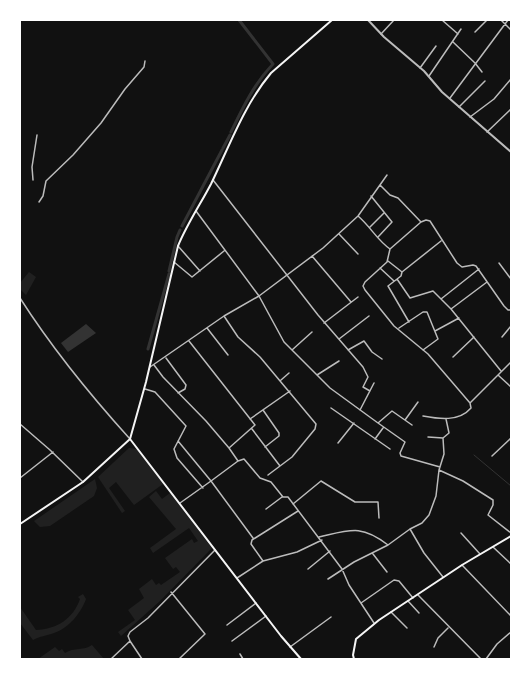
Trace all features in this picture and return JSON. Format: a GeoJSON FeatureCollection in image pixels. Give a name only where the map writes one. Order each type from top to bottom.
{"type":"FeatureCollection","features":[{"type":"Feature","properties":{"kind":"main road"},"geometry":{"type":"LineString","coordinates":[[20,524],[83,482],[130,439],[144,389],[178,246],[184,230],[196,211],[247,110],[264,81],[271,73],[332,20]]}},
{"type":"Feature","properties":{"kind":"main road"},"geometry":{"type":"LineString","coordinates":[[130,439],[290,647],[301,659]]}},
{"type":"Feature","properties":{"kind":"main road"},"geometry":{"type":"LineString","coordinates":[[354,659],[353,655],[356,639],[374,624],[443,577],[511,536]]}},
{"type":"Feature","properties":{"kind":"street"},"geometry":{"type":"LineString","coordinates":[[368,20],[381,34],[429,76],[442,92],[511,152]]}},
{"type":"Feature","properties":{"kind":"street"},"geometry":{"type":"LineString","coordinates":[[381,34],[394,20]]}},
{"type":"Feature","properties":{"kind":"street"},"geometry":{"type":"LineString","coordinates":[[442,20],[458,34]]}},
{"type":"Feature","properties":{"kind":"street"},"geometry":{"type":"LineString","coordinates":[[474,32],[487,20]]}},
{"type":"Feature","properties":{"kind":"street"},"geometry":{"type":"LineString","coordinates":[[501,20],[511,30]]}},
{"type":"Feature","properties":{"kind":"street"},"geometry":{"type":"LineString","coordinates":[[450,98],[508,20]]}},
{"type":"Feature","properties":{"kind":"street"},"geometry":{"type":"LineString","coordinates":[[429,76],[461,29]]}},
{"type":"Feature","properties":{"kind":"street"},"geometry":{"type":"LineString","coordinates":[[452,42],[475,63],[482,72]]}},
{"type":"Feature","properties":{"kind":"street"},"geometry":{"type":"LineString","coordinates":[[420,68],[436,46]]}},
{"type":"Feature","properties":{"kind":"street"},"geometry":{"type":"LineString","coordinates":[[39,202],[43,196],[46,181],[73,155],[101,123],[125,89],[144,67],[145,62]]}},
{"type":"Feature","properties":{"kind":"street"},"geometry":{"type":"LineString","coordinates":[[470,117],[477,110],[488,104],[511,79]]}},
{"type":"Feature","properties":{"kind":"street"},"geometry":{"type":"LineString","coordinates":[[459,107],[485,81]]}},
{"type":"Feature","properties":{"kind":"street"},"geometry":{"type":"LineString","coordinates":[[487,132],[511,109]]}},
{"type":"Feature","properties":{"kind":"street"},"geometry":{"type":"LineString","coordinates":[[33,180],[32,167],[37,135]]}},
{"type":"Feature","properties":{"kind":"street"},"geometry":{"type":"LineString","coordinates":[[149,368],[224,316],[258,296],[312,256],[358,216],[387,175]]}},
{"type":"Feature","properties":{"kind":"street"},"geometry":{"type":"LineString","coordinates":[[213,179],[240,217],[324,323],[367,374],[363,387],[370,391]]}},
{"type":"Feature","properties":{"kind":"street"},"geometry":{"type":"LineString","coordinates":[[380,185],[390,195],[397,197],[421,222]]}},
{"type":"Feature","properties":{"kind":"street"},"geometry":{"type":"LineString","coordinates":[[372,196],[392,224],[378,237]]}},
{"type":"Feature","properties":{"kind":"street"},"geometry":{"type":"LineString","coordinates":[[196,211],[258,296],[278,327],[284,342],[330,388],[383,428],[405,442],[400,453],[402,456],[440,467]]}},
{"type":"Feature","properties":{"kind":"street"},"geometry":{"type":"LineString","coordinates":[[370,226],[384,213]]}},
{"type":"Feature","properties":{"kind":"street"},"geometry":{"type":"LineString","coordinates":[[358,216],[370,226],[390,249]]}},
{"type":"Feature","properties":{"kind":"street"},"geometry":{"type":"LineString","coordinates":[[470,403],[423,350],[394,326],[367,293],[364,286],[371,275],[388,260],[390,249],[421,222],[426,220],[430,222],[441,241],[460,266],[473,265],[479,269],[486,282],[504,306],[508,310],[511,310]]}},
{"type":"Feature","properties":{"kind":"street"},"geometry":{"type":"LineString","coordinates":[[339,234],[358,254]]}},
{"type":"Feature","properties":{"kind":"street"},"geometry":{"type":"LineString","coordinates":[[408,322],[388,287],[401,276],[402,272],[441,241]]}},
{"type":"Feature","properties":{"kind":"street"},"geometry":{"type":"LineString","coordinates":[[178,246],[200,271]]}},
{"type":"Feature","properties":{"kind":"street"},"geometry":{"type":"LineString","coordinates":[[174,262],[191,278],[224,251]]}},
{"type":"Feature","properties":{"kind":"street"},"geometry":{"type":"LineString","coordinates":[[312,256],[351,302]]}},
{"type":"Feature","properties":{"kind":"street"},"geometry":{"type":"LineString","coordinates":[[388,260],[402,272]]}},
{"type":"Feature","properties":{"kind":"street"},"geometry":{"type":"LineString","coordinates":[[499,263],[511,279]]}},
{"type":"Feature","properties":{"kind":"street"},"geometry":{"type":"LineString","coordinates":[[380,268],[394,281]]}},
{"type":"Feature","properties":{"kind":"street"},"geometry":{"type":"LineString","coordinates":[[441,299],[479,269]]}},
{"type":"Feature","properties":{"kind":"street"},"geometry":{"type":"LineString","coordinates":[[397,279],[410,298],[432,291],[441,299],[460,318],[501,372]]}},
{"type":"Feature","properties":{"kind":"street"},"geometry":{"type":"LineString","coordinates":[[451,308],[486,282]]}},
{"type":"Feature","properties":{"kind":"street"},"geometry":{"type":"LineString","coordinates":[[324,323],[358,297]]}},
{"type":"Feature","properties":{"kind":"street"},"geometry":{"type":"LineString","coordinates":[[20,298],[31,316],[74,372],[130,439]]}},
{"type":"Feature","properties":{"kind":"street"},"geometry":{"type":"LineString","coordinates":[[398,328],[426,311],[438,340],[423,350]]}},
{"type":"Feature","properties":{"kind":"street"},"geometry":{"type":"LineString","coordinates":[[224,316],[238,337],[260,357],[281,380],[316,424],[315,429],[292,457],[268,475]]}},
{"type":"Feature","properties":{"kind":"street"},"geometry":{"type":"LineString","coordinates":[[338,339],[369,316]]}},
{"type":"Feature","properties":{"kind":"street"},"geometry":{"type":"LineString","coordinates":[[435,331],[460,318]]}},
{"type":"Feature","properties":{"kind":"street"},"geometry":{"type":"LineString","coordinates":[[502,337],[511,326]]}},
{"type":"Feature","properties":{"kind":"street"},"geometry":{"type":"LineString","coordinates":[[207,328],[228,355]]}},
{"type":"Feature","properties":{"kind":"street"},"geometry":{"type":"LineString","coordinates":[[292,350],[312,332]]}},
{"type":"Feature","properties":{"kind":"street"},"geometry":{"type":"LineString","coordinates":[[453,357],[474,337]]}},
{"type":"Feature","properties":{"kind":"street"},"geometry":{"type":"LineString","coordinates":[[189,341],[255,425],[229,448]]}},
{"type":"Feature","properties":{"kind":"street"},"geometry":{"type":"LineString","coordinates":[[348,350],[364,341],[372,352],[382,359]]}},
{"type":"Feature","properties":{"kind":"street"},"geometry":{"type":"LineString","coordinates":[[166,357],[186,385],[186,388],[178,393]]}},
{"type":"Feature","properties":{"kind":"street"},"geometry":{"type":"LineString","coordinates":[[317,375],[339,361]]}},
{"type":"Feature","properties":{"kind":"street"},"geometry":{"type":"LineString","coordinates":[[423,416],[446,418],[456,417],[468,411],[470,408],[470,403],[511,362]]}},
{"type":"Feature","properties":{"kind":"street"},"geometry":{"type":"LineString","coordinates":[[154,365],[163,377],[206,421],[238,461]]}},
{"type":"Feature","properties":{"kind":"street"},"geometry":{"type":"LineString","coordinates":[[281,380],[288,373]]}},
{"type":"Feature","properties":{"kind":"street"},"geometry":{"type":"LineString","coordinates":[[498,375],[511,387]]}},
{"type":"Feature","properties":{"kind":"street"},"geometry":{"type":"LineString","coordinates":[[360,410],[374,383]]}},
{"type":"Feature","properties":{"kind":"street"},"geometry":{"type":"LineString","coordinates":[[144,389],[155,392],[186,426],[174,448],[176,456],[203,488]]}},
{"type":"Feature","properties":{"kind":"street"},"geometry":{"type":"LineString","coordinates":[[250,419],[290,391]]}},
{"type":"Feature","properties":{"kind":"street"},"geometry":{"type":"LineString","coordinates":[[405,420],[418,402]]}},
{"type":"Feature","properties":{"kind":"street"},"geometry":{"type":"LineString","coordinates":[[331,408],[390,449]]}},
{"type":"Feature","properties":{"kind":"street"},"geometry":{"type":"LineString","coordinates":[[263,410],[279,434],[277,438],[266,447]]}},
{"type":"Feature","properties":{"kind":"street"},"geometry":{"type":"LineString","coordinates":[[378,423],[392,412],[412,425]]}},
{"type":"Feature","properties":{"kind":"street"},"geometry":{"type":"LineString","coordinates":[[428,437],[443,438],[449,433],[446,418]]}},
{"type":"Feature","properties":{"kind":"street"},"geometry":{"type":"LineString","coordinates":[[338,443],[354,423]]}},
{"type":"Feature","properties":{"kind":"street"},"geometry":{"type":"LineString","coordinates":[[20,424],[53,452],[83,482]]}},
{"type":"Feature","properties":{"kind":"street"},"geometry":{"type":"LineString","coordinates":[[375,439],[383,428]]}},
{"type":"Feature","properties":{"kind":"street"},"geometry":{"type":"LineString","coordinates":[[252,429],[280,466]]}},
{"type":"Feature","properties":{"kind":"street"},"geometry":{"type":"LineString","coordinates":[[328,580],[342,569],[388,546],[410,529],[422,523],[429,515],[438,489],[439,470],[444,454],[443,438]]}},
{"type":"Feature","properties":{"kind":"street"},"geometry":{"type":"LineString","coordinates":[[492,456],[511,438]]}},
{"type":"Feature","properties":{"kind":"street"},"geometry":{"type":"LineString","coordinates":[[178,442],[211,481],[253,538]]}},
{"type":"Feature","properties":{"kind":"street"},"geometry":{"type":"LineString","coordinates":[[20,478],[53,452]]}},
{"type":"Feature","properties":{"kind":"street"},"geometry":{"type":"LineString","coordinates":[[180,503],[203,488],[238,461],[244,459],[260,478],[271,482],[283,497],[288,497],[322,540],[342,569],[349,585],[374,624]]}},
{"type":"Feature","properties":{"kind":"street"},"geometry":{"type":"LineString","coordinates":[[439,470],[493,500],[493,505],[488,515],[511,533]]}},
{"type":"Feature","properties":{"kind":"street"},"geometry":{"type":"LineString","coordinates":[[293,504],[322,481],[355,502],[378,502],[379,518]]}},
{"type":"Feature","properties":{"kind":"street"},"geometry":{"type":"LineString","coordinates":[[266,509],[283,497]]}},
{"type":"Feature","properties":{"kind":"street"},"geometry":{"type":"LineString","coordinates":[[263,561],[251,544],[253,538],[298,511]]}},
{"type":"Feature","properties":{"kind":"street"},"geometry":{"type":"LineString","coordinates":[[410,529],[424,553],[443,577]]}},
{"type":"Feature","properties":{"kind":"street"},"geometry":{"type":"LineString","coordinates":[[319,537],[354,530],[363,531],[375,535],[388,546]]}},
{"type":"Feature","properties":{"kind":"street"},"geometry":{"type":"LineString","coordinates":[[461,533],[480,554]]}},
{"type":"Feature","properties":{"kind":"street"},"geometry":{"type":"LineString","coordinates":[[237,578],[263,561],[297,552],[322,540]]}},
{"type":"Feature","properties":{"kind":"street"},"geometry":{"type":"LineString","coordinates":[[493,547],[511,564]]}},
{"type":"Feature","properties":{"kind":"street"},"geometry":{"type":"LineString","coordinates":[[142,659],[130,641],[128,636],[130,632],[148,618],[171,592],[215,550]]}},
{"type":"Feature","properties":{"kind":"street"},"geometry":{"type":"LineString","coordinates":[[308,568],[330,551]]}},
{"type":"Feature","properties":{"kind":"street"},"geometry":{"type":"LineString","coordinates":[[373,554],[387,572]]}},
{"type":"Feature","properties":{"kind":"street"},"geometry":{"type":"LineString","coordinates":[[462,565],[511,616]]}},
{"type":"Feature","properties":{"kind":"street"},"geometry":{"type":"LineString","coordinates":[[361,603],[394,580],[399,581],[413,598]]}},
{"type":"Feature","properties":{"kind":"street"},"geometry":{"type":"LineString","coordinates":[[171,592],[205,634],[179,659]]}},
{"type":"Feature","properties":{"kind":"street"},"geometry":{"type":"LineString","coordinates":[[418,595],[448,627],[467,643],[481,659]]}},
{"type":"Feature","properties":{"kind":"street"},"geometry":{"type":"LineString","coordinates":[[408,601],[419,613]]}},
{"type":"Feature","properties":{"kind":"street"},"geometry":{"type":"LineString","coordinates":[[227,624],[256,603]]}},
{"type":"Feature","properties":{"kind":"street"},"geometry":{"type":"LineString","coordinates":[[392,612],[407,628]]}},
{"type":"Feature","properties":{"kind":"street"},"geometry":{"type":"LineString","coordinates":[[232,642],[266,616]]}},
{"type":"Feature","properties":{"kind":"street"},"geometry":{"type":"LineString","coordinates":[[290,647],[331,617]]}},
{"type":"Feature","properties":{"kind":"street"},"geometry":{"type":"LineString","coordinates":[[434,647],[438,638],[448,627]]}},
{"type":"Feature","properties":{"kind":"street"},"geometry":{"type":"LineString","coordinates":[[486,659],[501,640],[511,632]]}},
{"type":"Feature","properties":{"kind":"street"},"geometry":{"type":"LineString","coordinates":[[111,659],[130,641]]}},
{"type":"Feature","properties":{"kind":"street"},"geometry":{"type":"LineString","coordinates":[[240,654],[243,659]]}},
{"type":"Feature","properties":{"kind":"shaded area"},"geometry":{"type":"Polygon","coordinates":[[[29,272],[36,277],[26,295],[20,289],[20,283],[29,272]]]}},
{"type":"Feature","properties":{"kind":"shaded area"},"geometry":{"type":"Polygon","coordinates":[[[86,324],[96,333],[68,352],[61,343],[86,324]]]}},
{"type":"Feature","properties":{"kind":"shaded area"},"geometry":{"type":"Polygon","coordinates":[[[129,448],[137,449],[163,484],[134,505],[116,482],[109,488],[125,511],[122,513],[98,477],[129,448]]]}},
{"type":"Feature","properties":{"kind":"shaded area"},"geometry":{"type":"Polygon","coordinates":[[[95,479],[97,488],[94,496],[50,526],[40,527],[34,521],[95,479]]]}},
{"type":"Feature","properties":{"kind":"shaded area"},"geometry":{"type":"Polygon","coordinates":[[[156,491],[162,499],[170,493],[212,548],[160,601],[121,636],[118,632],[135,620],[128,610],[144,598],[139,589],[152,579],[156,585],[159,583],[161,585],[180,572],[176,567],[173,569],[165,558],[192,539],[194,543],[198,541],[189,528],[153,553],[150,548],[176,529],[149,497],[156,491]]]}},
{"type":"Feature","properties":{"kind":"shaded area"},"geometry":{"type":"Polygon","coordinates":[[[83,594],[86,599],[81,610],[65,628],[59,631],[33,640],[20,623],[20,607],[36,630],[51,628],[69,617],[77,606],[80,599],[78,597],[83,594]]]}},
{"type":"Feature","properties":{"kind":"shaded area"},"geometry":{"type":"Polygon","coordinates":[[[92,645],[104,659],[38,659],[55,647],[59,651],[62,649],[65,653],[92,645]]]}},
{"type":"Feature","properties":{"kind":"waterway"},"geometry":{"type":"LineString","coordinates":[[231,132],[255,88],[273,64],[239,20]]}},
{"type":"Feature","properties":{"kind":"waterway"},"geometry":{"type":"LineString","coordinates":[[223,148],[230,135]]}},
{"type":"Feature","properties":{"kind":"waterway"},"geometry":{"type":"LineString","coordinates":[[182,226],[222,150]]}},
{"type":"Feature","properties":{"kind":"waterway"},"geometry":{"type":"LineString","coordinates":[[169,271],[180,230]]}},
{"type":"Feature","properties":{"kind":"waterway"},"geometry":{"type":"LineString","coordinates":[[148,349],[169,274]]}},
{"type":"Feature","properties":{"kind":"waterway"},"geometry":{"type":"LineString","coordinates":[[474,455],[511,486]]}}]}
